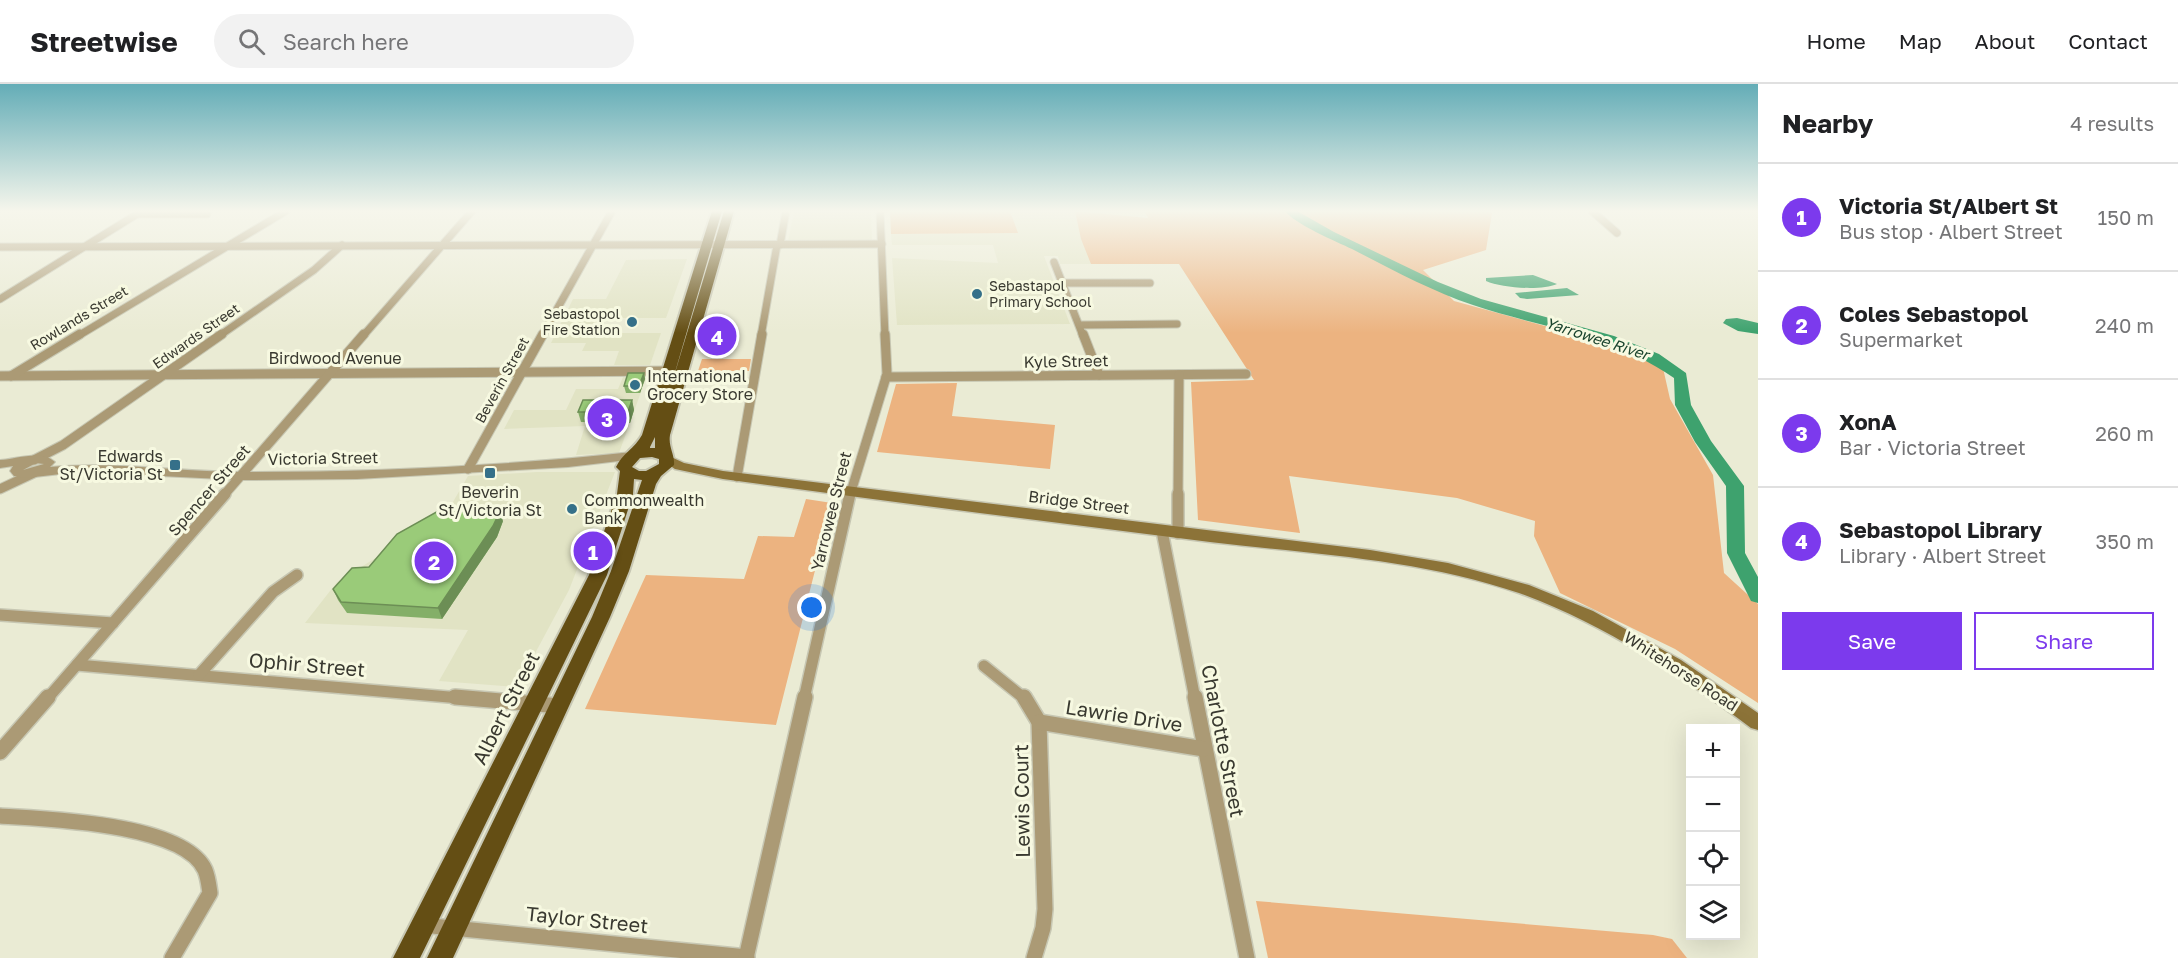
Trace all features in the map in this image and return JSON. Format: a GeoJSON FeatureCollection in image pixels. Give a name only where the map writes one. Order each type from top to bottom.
{"type":"FeatureCollection","features":[{"type":"Feature","properties":{"kind":"highway","name":"Albert Street"},"geometry":{"type":"LineString","coordinates":[[406,958],[598,575],[622,502],[628,466],[648,439],[710,252]]}},
{"type":"Feature","properties":{"kind":"highway","name":"Albert Street"},"geometry":{"type":"LineString","coordinates":[[440,958],[560,706],[620,571],[648,484],[662,463],[663,435],[710,252]]}},
{"type":"Feature","properties":{"kind":"highway"},"geometry":{"type":"LineString","coordinates":[[648,452],[662,463],[642,476],[628,466],[648,452]]}},
{"type":"Feature","properties":{"kind":"main road","name":"Bridge Street"},"geometry":{"type":"LineString","coordinates":[[662,463],[730,476],[1431,565]]}},
{"type":"Feature","properties":{"kind":"main road","name":"Whitehorse Road"},"geometry":{"type":"LineString","coordinates":[[1431,565],[1476,574],[1522,588],[1592,616],[1667,658],[1758,723]]}},
{"type":"Feature","properties":{"kind":"street"},"geometry":{"type":"LineString","coordinates":[[0,299],[76,252]]}},
{"type":"Feature","properties":{"kind":"street","name":"Rowlands Street"},"geometry":{"type":"LineString","coordinates":[[10,376],[217,252]]}},
{"type":"Feature","properties":{"kind":"street","name":"Edwards Street"},"geometry":{"type":"LineString","coordinates":[[0,489],[314,270],[334,252]]}},
{"type":"Feature","properties":{"kind":"street","name":"Spencer Street"},"geometry":{"type":"LineString","coordinates":[[0,753],[436,252]]}},
{"type":"Feature","properties":{"kind":"street","name":"Beverin Street"},"geometry":{"type":"LineString","coordinates":[[468,469],[589,252]]}},
{"type":"Feature","properties":{"kind":"street"},"geometry":{"type":"LineString","coordinates":[[730,476],[776,252]]}},
{"type":"Feature","properties":{"kind":"street","name":"Yarrowee Street"},"geometry":{"type":"LineString","coordinates":[[747,957],[851,491],[886,377],[882,252]]}},
{"type":"Feature","properties":{"kind":"street"},"geometry":{"type":"LineString","coordinates":[[1054,262],[1099,375]]}},
{"type":"Feature","properties":{"kind":"street"},"geometry":{"type":"LineString","coordinates":[[1063,283],[1150,283]]}},
{"type":"Feature","properties":{"kind":"street"},"geometry":{"type":"LineString","coordinates":[[1080,325],[1177,324]]}},
{"type":"Feature","properties":{"kind":"street","name":"Birdwood Avenue"},"geometry":{"type":"LineString","coordinates":[[0,376],[670,370]]}},
{"type":"Feature","properties":{"kind":"street","name":"Kyle Street"},"geometry":{"type":"LineString","coordinates":[[886,377],[1246,374]]}},
{"type":"Feature","properties":{"kind":"street"},"geometry":{"type":"LineString","coordinates":[[1178,533],[1179,375]]}},
{"type":"Feature","properties":{"kind":"street","name":"Edwards Street"},"geometry":{"type":"LineString","coordinates":[[49,461],[63,445]]}},
{"type":"Feature","properties":{"kind":"street"},"geometry":{"type":"LineString","coordinates":[[34,466],[45,467],[49,461]]}},
{"type":"Feature","properties":{"kind":"street","name":"Victoria Street"},"geometry":{"type":"LineString","coordinates":[[49,461],[78,468]]}},
{"type":"Feature","properties":{"kind":"street","name":"Victoria Street"},"geometry":{"type":"LineString","coordinates":[[0,465],[242,476],[357,475],[568,463],[628,466]]}},
{"type":"Feature","properties":{"kind":"street","name":"Victoria Street"},"geometry":{"type":"LineString","coordinates":[[0,465],[22,474],[34,466]]}},
{"type":"Feature","properties":{"kind":"street","name":"Edwards Street"},"geometry":{"type":"LineString","coordinates":[[0,489],[16,471]]}},
{"type":"Feature","properties":{"kind":"street","name":"Charlotte Street"},"geometry":{"type":"LineString","coordinates":[[1162,531],[1247,958]]}},
{"type":"Feature","properties":{"kind":"street"},"geometry":{"type":"LineString","coordinates":[[199,675],[273,592],[297,575]]}},
{"type":"Feature","properties":{"kind":"street"},"geometry":{"type":"LineString","coordinates":[[0,615],[113,623]]}},
{"type":"Feature","properties":{"kind":"street","name":"Ophir Street"},"geometry":{"type":"LineString","coordinates":[[76,665],[560,706]]}},
{"type":"Feature","properties":{"kind":"street","name":"Lewis Court"},"geometry":{"type":"LineString","coordinates":[[984,666],[1024,697],[1039,722],[1045,909],[1043,928],[1034,958]]}},
{"type":"Feature","properties":{"kind":"street","name":"Lawrie Drive"},"geometry":{"type":"LineString","coordinates":[[1039,722],[1204,749]]}},
{"type":"Feature","properties":{"kind":"street"},"geometry":{"type":"LineString","coordinates":[[0,816],[143,832],[173,843],[188,854],[205,871],[210,893],[172,958]]}},
{"type":"Feature","properties":{"kind":"street","name":"Taylor Street"},"geometry":{"type":"LineString","coordinates":[[422,925],[747,957]]}},
{"type":"Feature","properties":{"kind":"shaded area","name":"Sebastapol Primary School"},"geometry":{"type":"Polygon","coordinates":[[[995,252],[1171,252],[1179,264],[1060,264],[1058,256],[1044,256],[1070,324],[897,325],[892,258],[998,263],[995,252]]]}},
{"type":"Feature","properties":{"kind":"shaded area"},"geometry":{"type":"Polygon","coordinates":[[[1086,252],[1480,252],[1423,270],[1454,301],[1592,339],[1663,368],[1670,399],[1713,475],[1724,573],[1758,604],[1758,703],[1675,649],[1560,593],[1534,536],[1535,521],[1457,498],[1289,476],[1300,533],[1198,520],[1191,382],[1254,380],[1179,264],[1091,264],[1086,252]]]}},
{"type":"Feature","properties":{"kind":"shaded area"},"geometry":{"type":"Polygon","coordinates":[[[687,259],[666,318],[601,318],[591,333],[661,333],[650,365],[614,365],[619,351],[582,351],[586,343],[551,343],[573,299],[606,299],[626,260],[687,259]]]}},
{"type":"Feature","properties":{"kind":"shaded area"},"geometry":{"type":"Polygon","coordinates":[[[1533,275],[1557,284],[1522,288],[1486,281],[1486,278],[1533,275]]]}},
{"type":"Feature","properties":{"kind":"shaded area"},"geometry":{"type":"Polygon","coordinates":[[[1567,288],[1579,295],[1527,299],[1520,298],[1515,293],[1567,288]]]}},
{"type":"Feature","properties":{"kind":"shaded area"},"geometry":{"type":"Polygon","coordinates":[[[1737,318],[1758,323],[1758,334],[1738,331],[1723,323],[1726,319],[1737,318]]]}},
{"type":"Feature","properties":{"kind":"shaded area"},"geometry":{"type":"Polygon","coordinates":[[[702,359],[751,359],[749,371],[698,371],[702,359]]]}},
{"type":"Feature","properties":{"kind":"shaded area"},"geometry":{"type":"Polygon","coordinates":[[[623,377],[646,378],[619,453],[576,455],[585,426],[504,429],[514,410],[566,410],[576,389],[618,389],[623,377]]]}},
{"type":"Feature","properties":{"kind":"shaded area"},"geometry":{"type":"Polygon","coordinates":[[[957,383],[952,416],[1055,425],[1050,469],[877,452],[896,384],[957,383]]]}},
{"type":"Feature","properties":{"kind":"shaded area"},"geometry":{"type":"Polygon","coordinates":[[[537,472],[615,472],[569,590],[517,687],[439,681],[468,630],[305,623],[337,582],[446,514],[468,476],[537,472]]]}},
{"type":"Feature","properties":{"kind":"shaded area"},"geometry":{"type":"Polygon","coordinates":[[[806,499],[832,503],[776,725],[585,709],[646,575],[744,579],[758,536],[794,537],[806,499]]]}},
{"type":"Feature","properties":{"kind":"shaded area"},"geometry":{"type":"Polygon","coordinates":[[[1256,901],[1653,935],[1672,939],[1687,958],[1268,958],[1256,901]]]}},
{"type":"Feature","properties":{"kind":"building"},"geometry":{"type":"Polygon","coordinates":[[[628,373],[644,373],[639,386],[624,386],[628,373]]]}},
{"type":"Feature","properties":{"kind":"building"},"geometry":{"type":"Polygon","coordinates":[[[583,400],[632,400],[628,412],[578,412],[583,400]]]}},
{"type":"Feature","properties":{"kind":"building"},"geometry":{"type":"Polygon","coordinates":[[[470,508],[500,511],[493,526],[438,608],[341,602],[333,589],[352,568],[369,567],[397,534],[440,510],[467,512],[470,508]]]}},
{"type":"Feature","properties":{"kind":"waterway","name":"Yarrowee River"},"geometry":{"type":"LineString","coordinates":[[1366,252],[1434,285],[1476,302],[1609,339],[1654,357],[1681,376],[1683,405],[1703,442],[1735,486],[1736,553],[1758,596]]}},
{"type":"Feature","properties":{"kind":"place","name":"Sebastapol Primary School"},"geometry":{"type":"Point","coordinates":[977,294]}},
{"type":"Feature","properties":{"kind":"place","name":"Sebastopol Fire Station"},"geometry":{"type":"Point","coordinates":[632,322]}},
{"type":"Feature","properties":{"kind":"place","name":"Sebastopol Library"},"geometry":{"type":"Point","coordinates":[717,336]}},
{"type":"Feature","properties":{"kind":"place","name":"International Grocery Store"},"geometry":{"type":"Point","coordinates":[635,385]}},
{"type":"Feature","properties":{"kind":"place","name":"XonA"},"geometry":{"type":"Point","coordinates":[607,418]}},
{"type":"Feature","properties":{"kind":"place","name":"Edwards St/Victoria St"},"geometry":{"type":"Point","coordinates":[175,465]}},
{"type":"Feature","properties":{"kind":"place","name":"Beverin St/Victoria St"},"geometry":{"type":"Point","coordinates":[490,473]}},
{"type":"Feature","properties":{"kind":"place","name":"Commonwealth Bank"},"geometry":{"type":"Point","coordinates":[572,509]}},
{"type":"Feature","properties":{"kind":"place","name":"Victoria St/Albert St"},"geometry":{"type":"Point","coordinates":[593,551]}},
{"type":"Feature","properties":{"kind":"place","name":"Coles Sebastopol"},"geometry":{"type":"Point","coordinates":[434,561]}}]}
